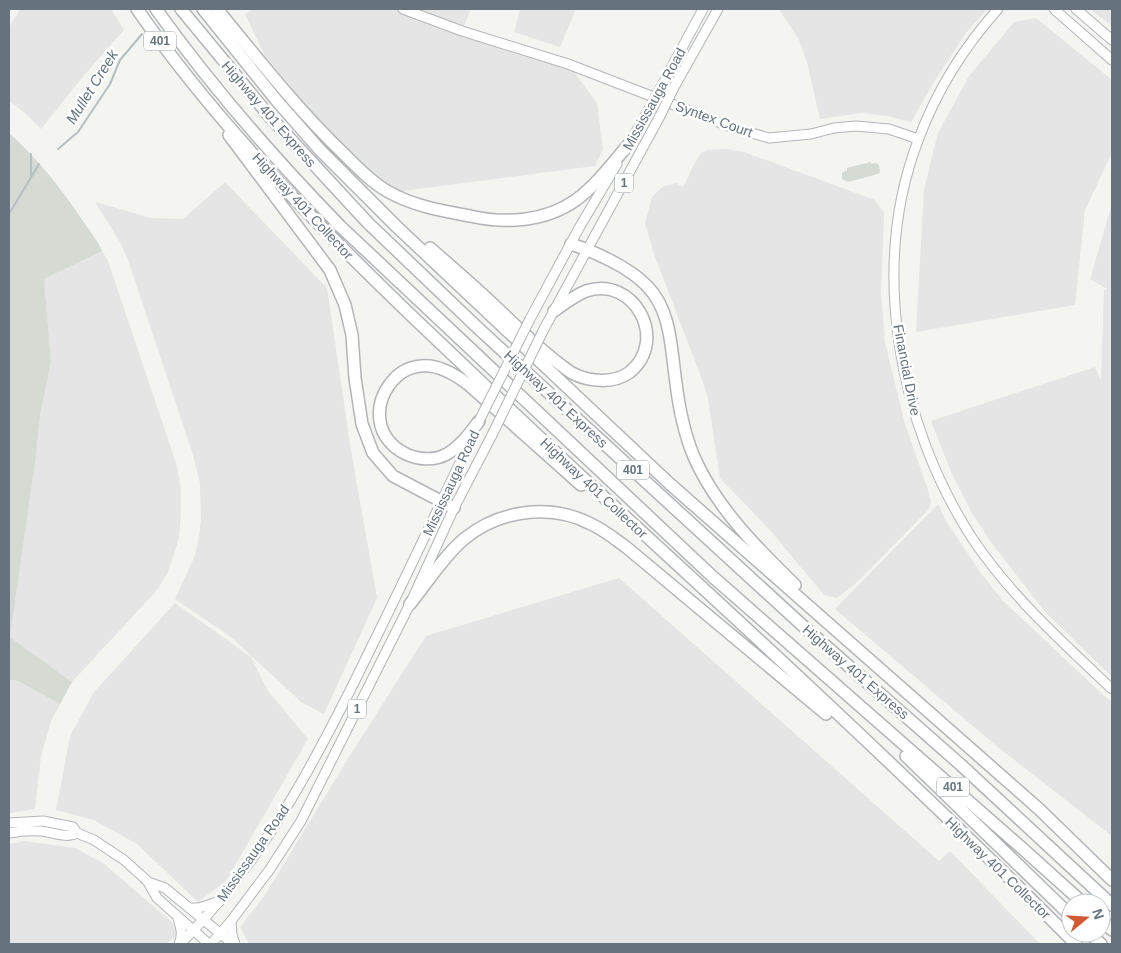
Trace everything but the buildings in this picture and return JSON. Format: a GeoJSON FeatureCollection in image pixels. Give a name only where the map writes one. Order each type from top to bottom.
{"type":"FeatureCollection","features":[{"type":"Feature","properties":{"kind":"highway","name":"Highway 401 Collector"},"geometry":{"type":"LineString","coordinates":[[137,9],[184,72],[256,158],[343,250],[524,423],[984,852],[1076,944]]}},
{"type":"Feature","properties":{"kind":"highway","name":"Highway 401 Express"},"geometry":{"type":"LineString","coordinates":[[156,9],[210,80],[291,176],[340,226],[678,545],[820,673],[1024,849],[1072,893]]}},
{"type":"Feature","properties":{"kind":"highway","name":"Highway 401 Express"},"geometry":{"type":"LineString","coordinates":[[181,9],[270,118],[368,223],[501,349],[802,625],[961,765],[1112,905]]}},
{"type":"Feature","properties":{"kind":"highway","name":"401"},"geometry":{"type":"LineString","coordinates":[[203,9],[277,101],[342,172],[397,227],[670,484],[1039,809],[1112,880]]}},
{"type":"Feature","properties":{"kind":"highway"},"geometry":{"type":"LineString","coordinates":[[218,9],[325,136],[386,191],[428,208],[487,220],[511,221],[534,218],[555,211],[575,200],[597,180],[628,145]]}},
{"type":"Feature","properties":{"kind":"highway"},"geometry":{"type":"LineString","coordinates":[[184,72],[240,151],[330,270],[344,304],[352,335],[362,424],[373,453],[393,476],[441,503],[454,508]]}},
{"type":"Feature","properties":{"kind":"highway"},"geometry":{"type":"LineString","coordinates":[[342,172],[445,262],[513,325],[572,373],[590,379],[612,380],[630,372],[644,352],[647,333],[644,318],[634,304],[620,292],[603,288],[587,291],[574,297],[554,312]]}},
{"type":"Feature","properties":{"kind":"highway"},"geometry":{"type":"LineString","coordinates":[[571,244],[587,250],[631,273],[648,286],[662,308],[670,333],[676,384],[686,436],[702,474],[730,515],[768,559],[876,665]]}},
{"type":"Feature","properties":{"kind":"highway"},"geometry":{"type":"LineString","coordinates":[[479,421],[462,442],[446,454],[432,458],[416,458],[399,451],[386,438],[380,421],[380,400],[390,382],[403,371],[421,366],[442,369],[460,378],[565,472],[660,549]]}},
{"type":"Feature","properties":{"kind":"highway"},"geometry":{"type":"LineString","coordinates":[[410,604],[454,549],[468,536],[487,524],[514,514],[542,512],[562,514],[590,523],[626,547],[820,709],[984,852]]}},
{"type":"Feature","properties":{"kind":"highway"},"geometry":{"type":"LineString","coordinates":[[820,673],[1061,906]]}},
{"type":"Feature","properties":{"kind":"main road","name":"Syntex Court"},"geometry":{"type":"LineString","coordinates":[[403,9],[462,31],[568,64],[734,128],[769,138],[811,134],[834,128],[856,126],[889,129],[918,139]]}},
{"type":"Feature","properties":{"kind":"main road","name":"Mississauga Road"},"geometry":{"type":"LineString","coordinates":[[179,944],[194,931],[220,901],[271,833],[311,766],[349,692],[530,319],[649,109],[703,9]]}},
{"type":"Feature","properties":{"kind":"main road","name":"Mississauga Road"},"geometry":{"type":"LineString","coordinates":[[210,944],[231,921],[270,868],[301,821],[410,604],[454,508],[544,329],[718,9]]}},
{"type":"Feature","properties":{"kind":"main road","name":"Financial Drive"},"geometry":{"type":"LineString","coordinates":[[998,9],[978,31],[948,76],[918,139],[904,190],[898,228],[895,271],[901,351],[908,388],[920,431],[944,489],[963,523],[984,555],[1024,604],[1112,689]]}},
{"type":"Feature","properties":{"kind":"main road"},"geometry":{"type":"LineString","coordinates":[[1054,9],[1112,60]]}},
{"type":"Feature","properties":{"kind":"main road"},"geometry":{"type":"LineString","coordinates":[[1076,9],[1112,40]]}},
{"type":"Feature","properties":{"kind":"main road"},"geometry":{"type":"LineString","coordinates":[[9,823],[43,821],[72,827],[77,833],[109,849],[148,882],[157,898],[210,944]]}},
{"type":"Feature","properties":{"kind":"main road"},"geometry":{"type":"LineString","coordinates":[[9,833],[42,831],[71,836],[77,833]]}},
{"type":"Feature","properties":{"kind":"main road"},"geometry":{"type":"LineString","coordinates":[[148,882],[165,888],[234,944]]}},
{"type":"Feature","properties":{"kind":"main road"},"geometry":{"type":"LineString","coordinates":[[189,908],[199,908],[220,901]]}},
{"type":"Feature","properties":{"kind":"main road"},"geometry":{"type":"LineString","coordinates":[[177,916],[181,929],[179,944]]}},
{"type":"Feature","properties":{"kind":"main road"},"geometry":{"type":"LineString","coordinates":[[231,921],[234,944]]}},
{"type":"Feature","properties":{"kind":"shaded area"},"geometry":{"type":"Polygon","coordinates":[[[20,9],[111,9],[124,30],[85,74],[41,129],[24,112],[9,101],[9,28],[20,9]]]}},
{"type":"Feature","properties":{"kind":"shaded area"},"geometry":{"type":"Polygon","coordinates":[[[252,9],[471,9],[462,31],[568,64],[597,103],[603,149],[595,166],[387,193],[368,180],[265,56],[245,14],[252,9]]]}},
{"type":"Feature","properties":{"kind":"shaded area"},"geometry":{"type":"Polygon","coordinates":[[[520,9],[576,9],[560,47],[514,32],[520,9]]]}},
{"type":"Feature","properties":{"kind":"shaded area"},"geometry":{"type":"Polygon","coordinates":[[[779,9],[987,9],[966,33],[937,77],[911,122],[887,116],[861,113],[820,119],[807,62],[799,40],[779,9]]]}},
{"type":"Feature","properties":{"kind":"shaded area"},"geometry":{"type":"Polygon","coordinates":[[[1090,9],[1112,9],[1112,26],[1090,9]]]}},
{"type":"Feature","properties":{"kind":"shaded area"},"geometry":{"type":"Polygon","coordinates":[[[1036,18],[1112,80],[1112,153],[1085,210],[1075,305],[916,332],[924,190],[938,133],[969,76],[1014,22],[1036,18]]]}},
{"type":"Feature","properties":{"kind":"shaded area"},"geometry":{"type":"Polygon","coordinates":[[[9,133],[29,152],[56,184],[98,242],[102,251],[44,279],[51,362],[40,416],[10,637],[72,682],[60,704],[18,681],[11,680],[9,682],[9,133]]]}},
{"type":"Feature","properties":{"kind":"shaded area"},"geometry":{"type":"Polygon","coordinates":[[[725,149],[744,152],[875,200],[884,213],[881,293],[885,342],[905,424],[931,501],[929,509],[855,584],[837,598],[824,595],[769,529],[720,478],[708,399],[703,382],[654,254],[645,223],[652,197],[662,187],[676,183],[682,187],[702,152],[725,149]]]}},
{"type":"Feature","properties":{"kind":"shaded area"},"geometry":{"type":"Polygon","coordinates":[[[871,162],[871,164],[876,163],[879,165],[880,172],[878,174],[848,182],[842,179],[842,173],[847,168],[871,162]]]}},
{"type":"Feature","properties":{"kind":"shaded area"},"geometry":{"type":"Polygon","coordinates":[[[225,182],[327,288],[351,450],[377,598],[324,714],[301,702],[231,637],[175,599],[194,558],[198,543],[201,520],[200,483],[194,458],[128,260],[120,242],[95,202],[151,218],[183,219],[225,182]]]}},
{"type":"Feature","properties":{"kind":"shaded area"},"geometry":{"type":"Polygon","coordinates":[[[1112,204],[1112,677],[1045,612],[991,542],[972,513],[952,474],[931,421],[1095,367],[1101,381],[1104,290],[1107,289],[1090,279],[1112,204]]]}},
{"type":"Feature","properties":{"kind":"shaded area"},"geometry":{"type":"Polygon","coordinates":[[[102,251],[108,261],[177,466],[181,490],[181,514],[179,538],[168,572],[158,589],[72,682],[10,637],[40,416],[51,362],[44,279],[102,251]]]}},
{"type":"Feature","properties":{"kind":"shaded area"},"geometry":{"type":"Polygon","coordinates":[[[938,504],[946,521],[980,572],[1003,601],[1112,703],[1112,836],[994,744],[835,609],[938,504]]]}},
{"type":"Feature","properties":{"kind":"shaded area"},"geometry":{"type":"Polygon","coordinates":[[[619,578],[939,861],[950,851],[1040,944],[249,944],[240,927],[265,895],[349,757],[426,636],[619,578]]]}},
{"type":"Feature","properties":{"kind":"shaded area"},"geometry":{"type":"Polygon","coordinates":[[[175,603],[251,657],[268,691],[308,739],[226,881],[198,902],[137,844],[94,820],[56,810],[70,736],[94,692],[175,603]]]}},
{"type":"Feature","properties":{"kind":"shaded area"},"geometry":{"type":"Polygon","coordinates":[[[11,680],[18,681],[60,704],[51,721],[41,756],[35,809],[9,813],[9,682],[11,680]]]}},
{"type":"Feature","properties":{"kind":"shaded area"},"geometry":{"type":"Polygon","coordinates":[[[24,841],[75,848],[103,863],[173,923],[176,936],[166,944],[9,944],[9,844],[24,841]]]}},
{"type":"Feature","properties":{"kind":"waterway","name":"Mullet Creek"},"geometry":{"type":"LineString","coordinates":[[58,149],[78,132],[110,84],[120,60],[142,34]]}},
{"type":"Feature","properties":{"kind":"waterway"},"geometry":{"type":"LineString","coordinates":[[31,154],[31,176]]}},
{"type":"Feature","properties":{"kind":"waterway","name":"Mullet Creek"},"geometry":{"type":"LineString","coordinates":[[9,214],[39,164]]}}]}
